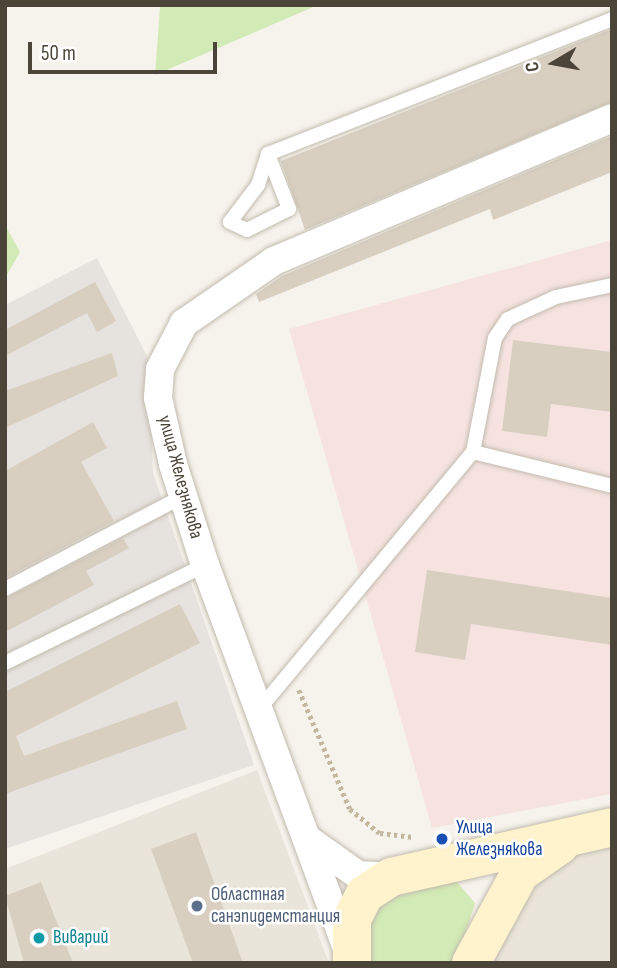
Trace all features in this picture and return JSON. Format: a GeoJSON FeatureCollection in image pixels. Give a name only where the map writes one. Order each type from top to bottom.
{"type":"FeatureCollection","features":[{"type":"Feature","properties":{"kind":"main road"},"geometry":{"type":"LineString","coordinates":[[351,959],[352,919],[365,894],[431,850],[598,830]]}},
{"type":"Feature","properties":{"kind":"main road"},"geometry":{"type":"LineString","coordinates":[[471,963],[489,919],[520,873],[598,830]]}},
{"type":"Feature","properties":{"kind":"main road"},"geometry":{"type":"LineString","coordinates":[[431,850],[479,885],[489,919]]}},
{"type":"Feature","properties":{"kind":"street","name":"улица Железнякова"},"geometry":{"type":"LineString","coordinates":[[351,959],[310,841],[256,713],[184,496],[158,398],[167,348],[184,323],[274,261],[612,118]]}},
{"type":"Feature","properties":{"kind":"street"},"geometry":{"type":"LineString","coordinates":[[310,841],[358,875],[391,877]]}},
{"type":"Feature","properties":{"kind":"lane"},"geometry":{"type":"LineString","coordinates":[[268,154],[612,19]]}},
{"type":"Feature","properties":{"kind":"lane"},"geometry":{"type":"LineString","coordinates":[[268,154],[289,209],[247,230],[230,222],[258,185],[268,154]]}},
{"type":"Feature","properties":{"kind":"lane"},"geometry":{"type":"LineString","coordinates":[[256,713],[473,452],[495,338],[508,319],[556,297],[612,285]]}},
{"type":"Feature","properties":{"kind":"lane"},"geometry":{"type":"LineString","coordinates":[[473,452],[612,485]]}},
{"type":"Feature","properties":{"kind":"lane"},"geometry":{"type":"LineString","coordinates":[[5,589],[184,496]]}},
{"type":"Feature","properties":{"kind":"lane"},"geometry":{"type":"LineString","coordinates":[[5,663],[205,565]]}},
{"type":"Feature","properties":{"kind":"path"},"geometry":{"type":"LineString","coordinates":[[297,687],[351,809],[380,833],[431,850]]}},
{"type":"Feature","properties":{"kind":"shaded area"},"geometry":{"type":"Polygon","coordinates":[[[612,240],[612,794],[432,828],[289,329],[612,240]]]}},
{"type":"Feature","properties":{"kind":"shaded area"},"geometry":{"type":"Polygon","coordinates":[[[97,258],[148,358],[153,473],[254,765],[5,849],[5,305],[97,258]]]}},
{"type":"Feature","properties":{"kind":"shaded area"},"geometry":{"type":"Polygon","coordinates":[[[257,770],[329,963],[5,963],[5,869],[257,770]]]}},
{"type":"Feature","properties":{"kind":"shaded area"},"geometry":{"type":"Polygon","coordinates":[[[612,838],[612,963],[482,963],[536,878],[587,843],[612,838]]]}},
{"type":"Feature","properties":{"kind":"green space"},"geometry":{"type":"Polygon","coordinates":[[[141,5],[318,5],[155,75],[160,7],[141,5]]]}},
{"type":"Feature","properties":{"kind":"green space"},"geometry":{"type":"Polygon","coordinates":[[[5,225],[20,252],[5,278],[5,225]]]}},
{"type":"Feature","properties":{"kind":"green space"},"geometry":{"type":"Polygon","coordinates":[[[443,879],[457,882],[475,903],[456,963],[367,963],[366,923],[376,904],[397,890],[443,879]]]}},
{"type":"Feature","properties":{"kind":"building"},"geometry":{"type":"Polygon","coordinates":[[[612,29],[612,102],[305,230],[281,161],[612,29]]]}},
{"type":"Feature","properties":{"kind":"building"},"geometry":{"type":"Polygon","coordinates":[[[612,136],[612,172],[493,220],[490,209],[259,302],[256,294],[282,276],[612,136]]]}},
{"type":"Feature","properties":{"kind":"building"},"geometry":{"type":"Polygon","coordinates":[[[95,282],[116,321],[97,332],[87,313],[5,356],[5,330],[95,282]]]}},
{"type":"Feature","properties":{"kind":"building"},"geometry":{"type":"Polygon","coordinates":[[[513,340],[612,352],[612,412],[551,404],[547,437],[502,431],[513,340]]]}},
{"type":"Feature","properties":{"kind":"building"},"geometry":{"type":"Polygon","coordinates":[[[112,353],[118,376],[5,428],[5,391],[112,353]]]}},
{"type":"Feature","properties":{"kind":"building"},"geometry":{"type":"Polygon","coordinates":[[[93,422],[107,448],[81,462],[114,521],[5,578],[5,471],[93,422]]]}},
{"type":"Feature","properties":{"kind":"building"},"geometry":{"type":"Polygon","coordinates":[[[123,538],[129,548],[86,571],[94,585],[5,632],[5,599],[123,538]]]}},
{"type":"Feature","properties":{"kind":"building"},"geometry":{"type":"Polygon","coordinates":[[[427,570],[612,598],[612,645],[471,624],[465,660],[415,652],[427,570]]]}},
{"type":"Feature","properties":{"kind":"building"},"geometry":{"type":"Polygon","coordinates":[[[180,604],[200,643],[16,736],[24,756],[177,701],[187,729],[5,794],[5,692],[180,604]]]}},
{"type":"Feature","properties":{"kind":"building","name":"Областная санэпидемстанция"},"geometry":{"type":"Polygon","coordinates":[[[196,832],[243,963],[193,963],[151,849],[196,832]]]}},
{"type":"Feature","properties":{"kind":"building","name":"Виварий"},"geometry":{"type":"Polygon","coordinates":[[[41,882],[73,963],[24,963],[5,896],[41,882]]]}},
{"type":"Feature","properties":{"kind":"place","name":"Улица Железнякова"},"geometry":{"type":"Point","coordinates":[442,839]}},
{"type":"Feature","properties":{"kind":"place","name":"Областная санэпидемстанция"},"geometry":{"type":"Point","coordinates":[197,906]}},
{"type":"Feature","properties":{"kind":"place","name":"Виварий"},"geometry":{"type":"Point","coordinates":[39,938]}}]}
